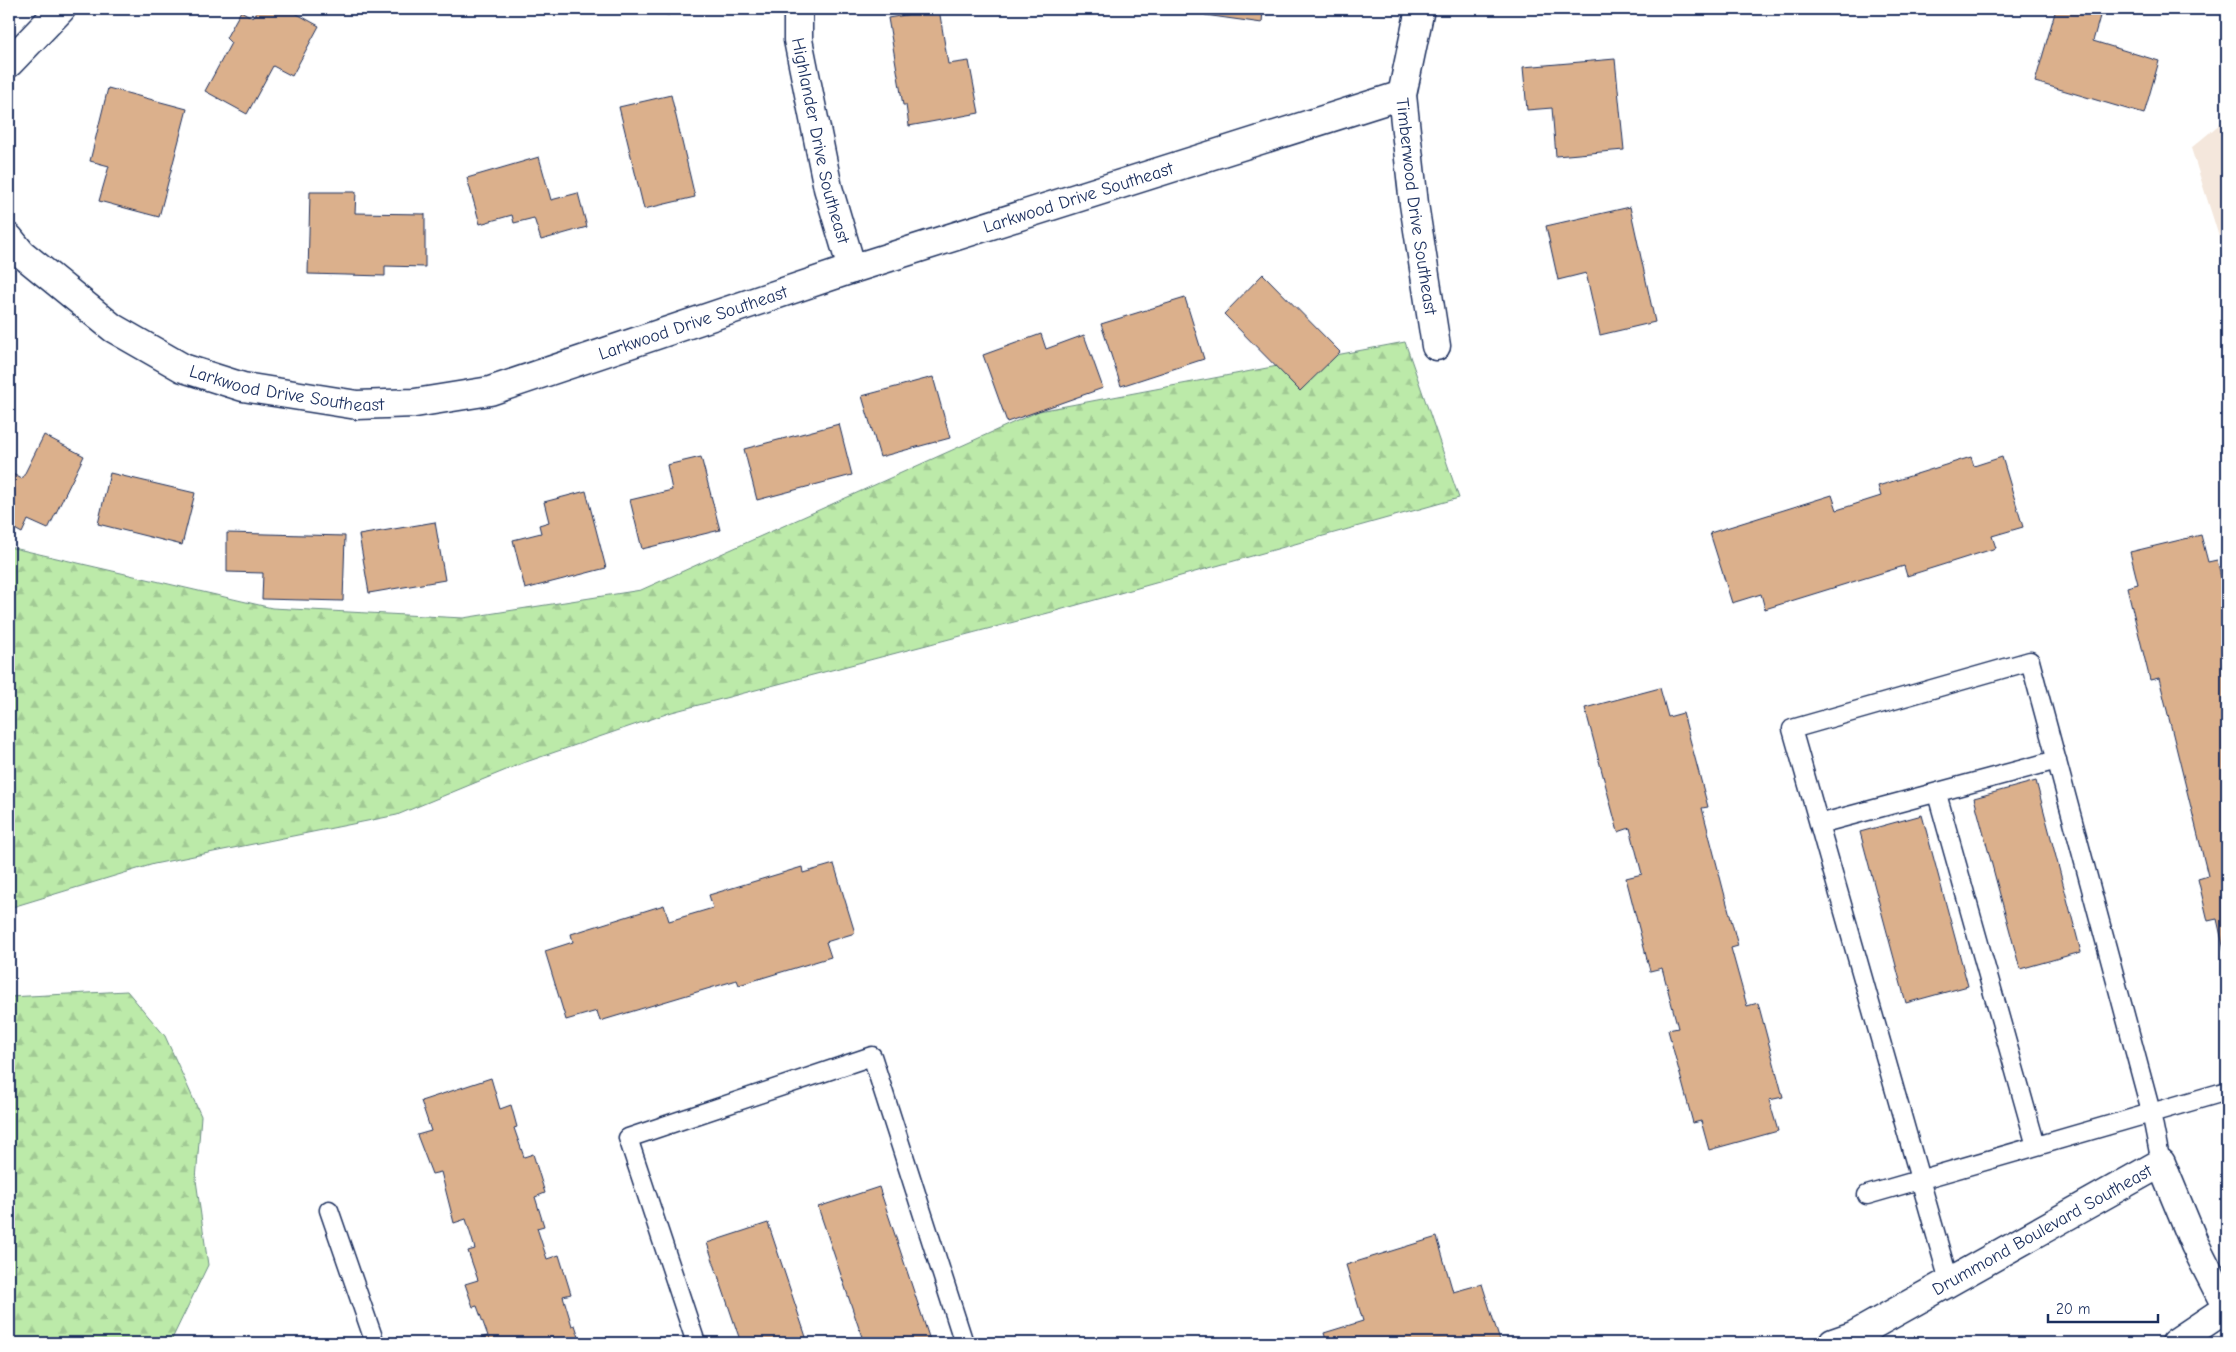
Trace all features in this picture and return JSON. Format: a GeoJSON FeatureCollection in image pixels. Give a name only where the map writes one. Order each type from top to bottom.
{"type":"FeatureCollection","features":[{"type":"Feature","properties":{"kind":"street"},"geometry":{"type":"LineString","coordinates":[[9,64],[61,9]]}},
{"type":"Feature","properties":{"kind":"street","name":"Highlander Drive Southeast"},"geometry":{"type":"LineString","coordinates":[[798,9],[798,40],[825,170],[852,269]]}},
{"type":"Feature","properties":{"kind":"street","name":"Timberwood Drive Southeast"},"geometry":{"type":"LineString","coordinates":[[1420,9],[1402,95],[1414,204],[1436,346]]}},
{"type":"Feature","properties":{"kind":"street","name":"Larkwood Drive Southeast"},"geometry":{"type":"LineString","coordinates":[[9,238],[20,253],[113,328],[183,368],[244,387],[357,405],[415,403],[490,391],[852,269],[1402,95]]}},
{"type":"Feature","properties":{"kind":"street","name":"Drummond Boulevard Southeast"},"geometry":{"type":"LineString","coordinates":[[1833,1343],[1853,1336],[2162,1163],[2195,1245],[2227,1308]]}},
{"type":"Feature","properties":{"kind":"street"},"geometry":{"type":"LineString","coordinates":[[2175,1343],[2227,1308]]}},
{"type":"Feature","properties":{"kind":"lane"},"geometry":{"type":"LineString","coordinates":[[1949,1281],[1792,730],[2030,661],[2151,1112],[2162,1163]]}},
{"type":"Feature","properties":{"kind":"lane"},"geometry":{"type":"LineString","coordinates":[[1820,824],[1937,794],[2057,760]]}},
{"type":"Feature","properties":{"kind":"lane"},"geometry":{"type":"LineString","coordinates":[[1937,794],[2036,1146]]}},
{"type":"Feature","properties":{"kind":"lane"},"geometry":{"type":"LineString","coordinates":[[696,1343],[628,1138],[872,1056],[964,1343]]}},
{"type":"Feature","properties":{"kind":"lane"},"geometry":{"type":"LineString","coordinates":[[1867,1195],[2227,1090]]}},
{"type":"Feature","properties":{"kind":"lane"},"geometry":{"type":"LineString","coordinates":[[329,1210],[375,1343]]}},
{"type":"Feature","properties":{"kind":"shaded area"},"geometry":{"type":"Polygon","coordinates":[[[2227,118],[2227,262],[2191,148],[2227,118]]]}},
{"type":"Feature","properties":{"kind":"green space"},"geometry":{"type":"Polygon","coordinates":[[[1405,342],[1459,498],[1052,612],[672,712],[523,763],[397,815],[154,864],[9,908],[9,547],[272,608],[463,618],[641,590],[1039,411],[1405,342]]]}},
{"type":"Feature","properties":{"kind":"green space"},"geometry":{"type":"Polygon","coordinates":[[[127,991],[165,1036],[201,1116],[196,1180],[208,1265],[170,1343],[9,1343],[9,997],[127,991]]]}},
{"type":"Feature","properties":{"kind":"building"},"geometry":{"type":"Polygon","coordinates":[[[258,9],[288,9],[319,26],[292,76],[273,66],[247,114],[205,91],[231,43],[226,38],[241,11],[253,18],[258,9]]]}},
{"type":"Feature","properties":{"kind":"building"},"geometry":{"type":"Polygon","coordinates":[[[622,9],[670,9],[669,15],[622,9]]]}},
{"type":"Feature","properties":{"kind":"building"},"geometry":{"type":"Polygon","coordinates":[[[939,9],[948,64],[969,61],[979,113],[909,126],[906,105],[903,105],[888,18],[939,9]]]}},
{"type":"Feature","properties":{"kind":"building"},"geometry":{"type":"Polygon","coordinates":[[[1206,9],[1263,9],[1262,23],[1205,15],[1206,9]]]}},
{"type":"Feature","properties":{"kind":"building"},"geometry":{"type":"Polygon","coordinates":[[[2056,9],[2102,9],[2093,41],[2159,61],[2144,114],[2035,82],[2056,9]]]}},
{"type":"Feature","properties":{"kind":"building"},"geometry":{"type":"Polygon","coordinates":[[[1615,59],[1624,150],[1556,156],[1552,108],[1527,110],[1523,67],[1615,59]]]}},
{"type":"Feature","properties":{"kind":"building"},"geometry":{"type":"Polygon","coordinates":[[[108,88],[187,109],[159,217],[99,201],[109,166],[90,161],[108,88]]]}},
{"type":"Feature","properties":{"kind":"building"},"geometry":{"type":"Polygon","coordinates":[[[671,95],[695,197],[644,209],[619,107],[671,95]]]}},
{"type":"Feature","properties":{"kind":"building"},"geometry":{"type":"Polygon","coordinates":[[[539,157],[551,200],[578,193],[587,227],[541,240],[534,218],[514,223],[512,215],[480,224],[467,178],[539,157]]]}},
{"type":"Feature","properties":{"kind":"building"},"geometry":{"type":"Polygon","coordinates":[[[310,192],[356,192],[355,213],[425,214],[425,267],[385,266],[385,276],[308,274],[310,192]]]}},
{"type":"Feature","properties":{"kind":"building"},"geometry":{"type":"Polygon","coordinates":[[[1630,207],[1655,322],[1600,335],[1586,273],[1558,280],[1546,226],[1630,207]]]}},
{"type":"Feature","properties":{"kind":"building"},"geometry":{"type":"Polygon","coordinates":[[[1263,274],[1340,352],[1300,391],[1224,314],[1263,274]]]}},
{"type":"Feature","properties":{"kind":"building"},"geometry":{"type":"Polygon","coordinates":[[[1185,298],[1204,359],[1121,386],[1101,324],[1185,298]]]}},
{"type":"Feature","properties":{"kind":"building"},"geometry":{"type":"Polygon","coordinates":[[[1041,334],[1046,349],[1084,335],[1103,388],[1007,422],[983,355],[1041,334]]]}},
{"type":"Feature","properties":{"kind":"building"},"geometry":{"type":"Polygon","coordinates":[[[933,377],[950,438],[880,457],[862,396],[933,377]]]}},
{"type":"Feature","properties":{"kind":"building"},"geometry":{"type":"Polygon","coordinates":[[[839,424],[852,475],[757,500],[744,449],[839,424]]]}},
{"type":"Feature","properties":{"kind":"building"},"geometry":{"type":"Polygon","coordinates":[[[44,435],[84,456],[48,529],[28,520],[22,533],[9,526],[9,472],[22,479],[44,435]]]}},
{"type":"Feature","properties":{"kind":"building"},"geometry":{"type":"Polygon","coordinates":[[[701,457],[720,530],[642,549],[630,500],[672,490],[667,465],[701,457]]]}},
{"type":"Feature","properties":{"kind":"building"},"geometry":{"type":"Polygon","coordinates":[[[1971,457],[1974,466],[2002,457],[2023,527],[1992,536],[1996,548],[1907,576],[1904,566],[1765,609],[1761,594],[1732,603],[1710,533],[1832,495],[1837,510],[1881,496],[1878,486],[1971,457]]]}},
{"type":"Feature","properties":{"kind":"building"},"geometry":{"type":"Polygon","coordinates":[[[110,473],[195,493],[182,545],[98,524],[110,473]]]}},
{"type":"Feature","properties":{"kind":"building"},"geometry":{"type":"Polygon","coordinates":[[[586,491],[606,568],[525,589],[513,540],[541,533],[539,525],[549,522],[544,502],[586,491]]]}},
{"type":"Feature","properties":{"kind":"building"},"geometry":{"type":"Polygon","coordinates":[[[435,522],[445,580],[369,593],[359,535],[435,522]]]}},
{"type":"Feature","properties":{"kind":"building"},"geometry":{"type":"Polygon","coordinates":[[[227,533],[345,536],[343,601],[262,599],[263,573],[227,572],[227,533]]]}},
{"type":"Feature","properties":{"kind":"building"},"geometry":{"type":"Polygon","coordinates":[[[2201,535],[2208,562],[2217,560],[2227,604],[2227,963],[2217,919],[2208,921],[2198,879],[2208,876],[2159,678],[2150,680],[2127,587],[2138,584],[2130,552],[2201,535]]]}},
{"type":"Feature","properties":{"kind":"building"},"geometry":{"type":"Polygon","coordinates":[[[1660,688],[1668,717],[1683,713],[1708,807],[1702,808],[1738,946],[1731,948],[1747,1006],[1758,1003],[1783,1097],[1769,1100],[1778,1131],[1709,1150],[1701,1121],[1693,1123],[1668,1030],[1678,1028],[1662,968],[1650,971],[1626,878],[1642,874],[1630,828],[1618,832],[1585,708],[1660,688]]]}},
{"type":"Feature","properties":{"kind":"building"},"geometry":{"type":"Polygon","coordinates":[[[2036,781],[2081,952],[2020,969],[1974,798],[2036,781]]]}},
{"type":"Feature","properties":{"kind":"building"},"geometry":{"type":"Polygon","coordinates":[[[1922,815],[1968,986],[1906,1003],[1860,832],[1922,815]]]}},
{"type":"Feature","properties":{"kind":"building"},"geometry":{"type":"Polygon","coordinates":[[[834,864],[855,933],[826,942],[831,957],[739,985],[737,980],[600,1021],[597,1011],[566,1020],[545,951],[573,942],[571,934],[664,905],[669,921],[713,908],[709,895],[802,867],[803,873],[834,864]]]}},
{"type":"Feature","properties":{"kind":"building"},"geometry":{"type":"Polygon","coordinates":[[[491,1078],[500,1109],[511,1105],[517,1127],[514,1128],[524,1157],[533,1154],[545,1193],[535,1197],[544,1226],[537,1228],[547,1259],[559,1255],[571,1294],[563,1296],[572,1326],[575,1325],[581,1343],[483,1343],[481,1338],[488,1336],[477,1306],[473,1307],[465,1284],[478,1280],[468,1251],[475,1249],[466,1219],[454,1223],[441,1172],[432,1174],[417,1135],[431,1131],[421,1101],[491,1078]]]}},
{"type":"Feature","properties":{"kind":"building"},"geometry":{"type":"Polygon","coordinates":[[[879,1187],[931,1343],[864,1343],[818,1207],[879,1187]]]}},
{"type":"Feature","properties":{"kind":"building"},"geometry":{"type":"Polygon","coordinates":[[[768,1223],[808,1343],[741,1343],[707,1243],[768,1223]]]}},
{"type":"Feature","properties":{"kind":"building"},"geometry":{"type":"Polygon","coordinates":[[[1437,1237],[1453,1292],[1482,1284],[1500,1341],[1492,1343],[1327,1343],[1324,1333],[1363,1321],[1346,1265],[1437,1237]]]}}]}
